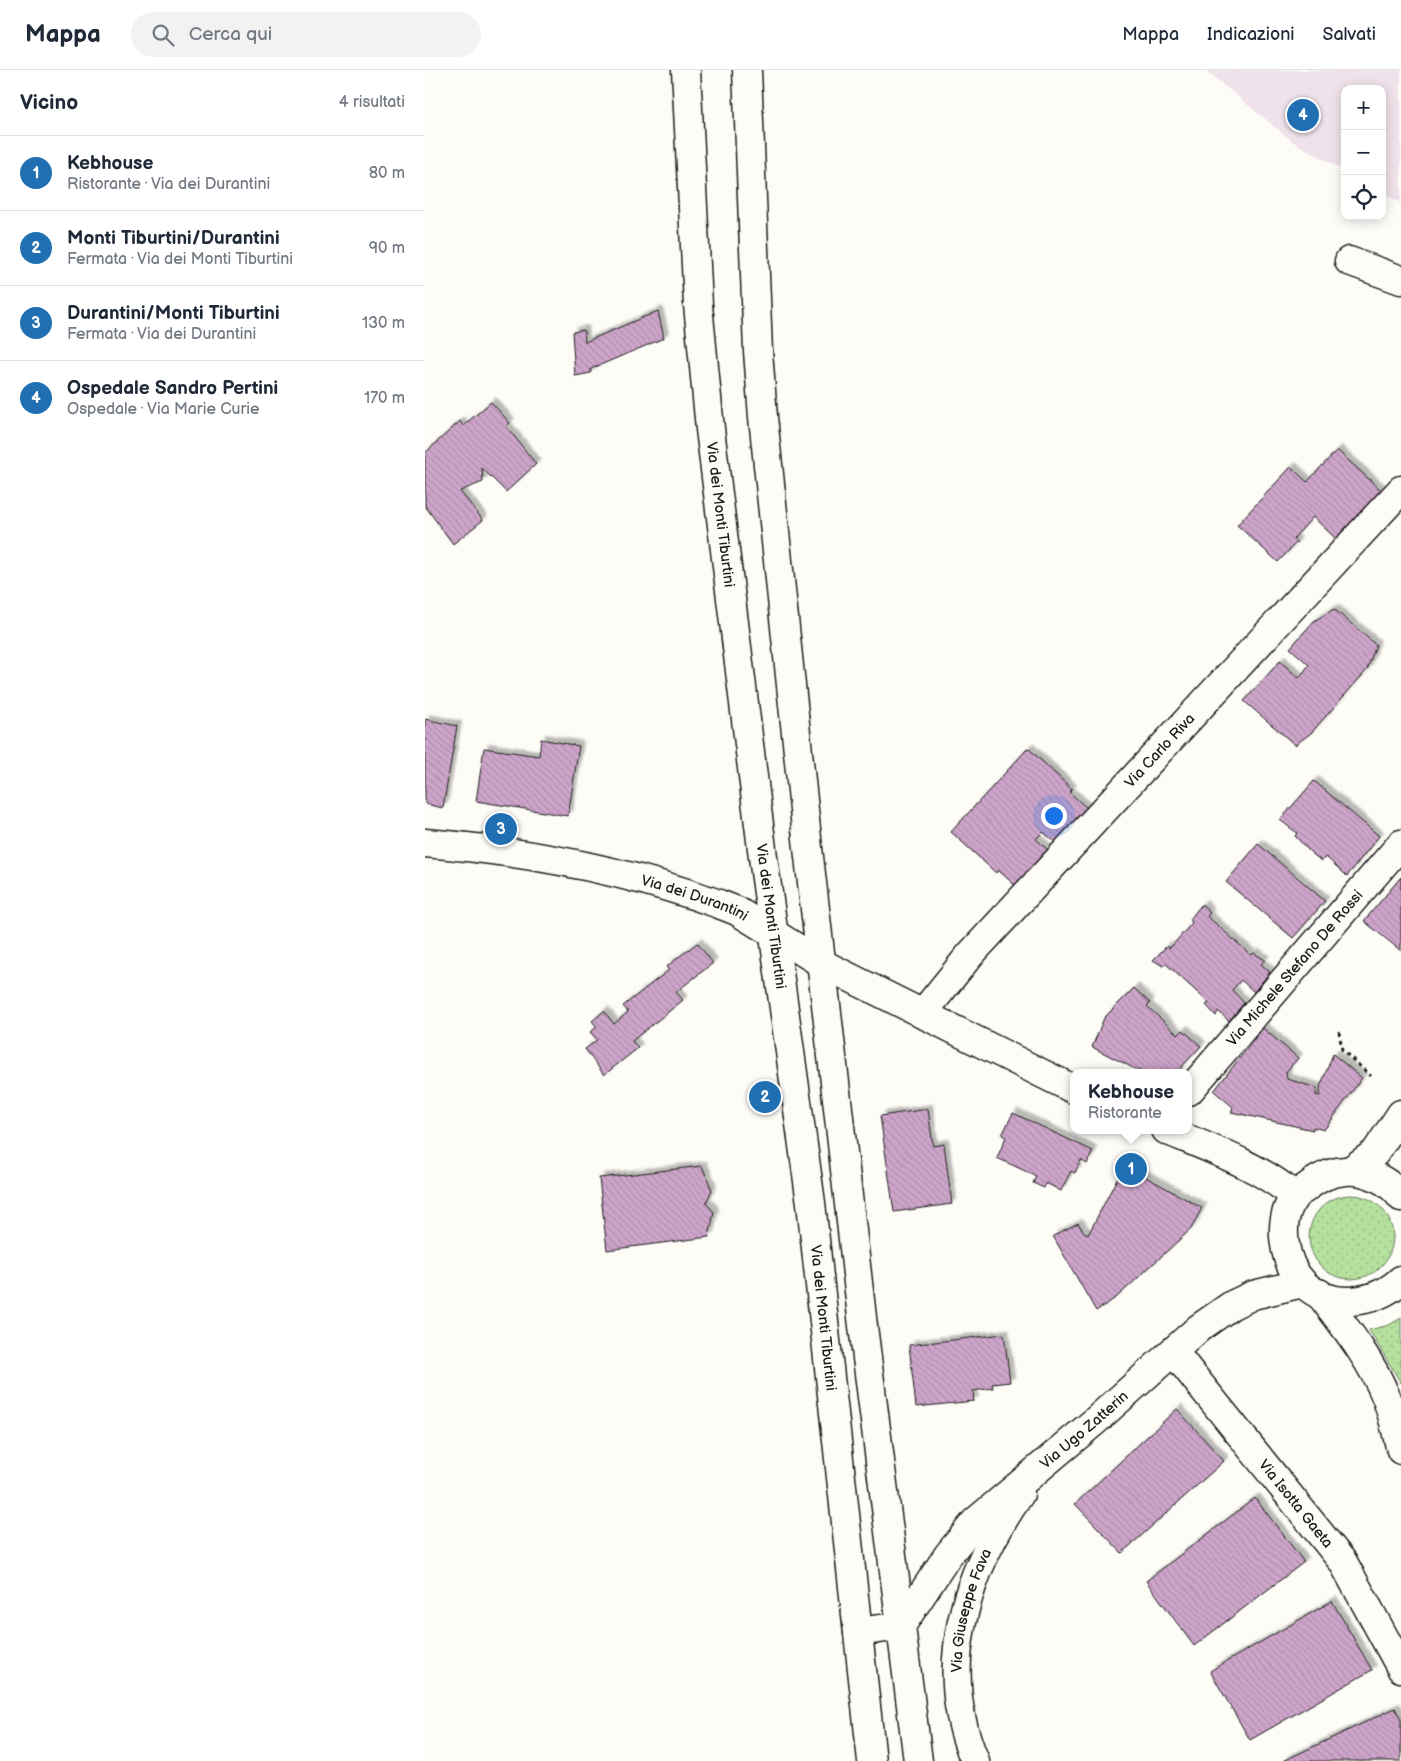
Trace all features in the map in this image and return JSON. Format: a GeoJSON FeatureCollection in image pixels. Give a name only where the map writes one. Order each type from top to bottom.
{"type":"FeatureCollection","features":[{"type":"Feature","properties":{"kind":"street","name":"Via dei Monti Tiburtini"},"geometry":{"type":"LineString","coordinates":[[686,70],[697,304],[709,419],[774,935],[811,1203],[872,1761]]}},
{"type":"Feature","properties":{"kind":"street"},"geometry":{"type":"LineString","coordinates":[[747,70],[757,342],[763,417],[808,848],[823,964],[863,1326],[918,1761]]}},
{"type":"Feature","properties":{"kind":"street"},"geometry":{"type":"LineString","coordinates":[[1349,261],[1401,280]]}},
{"type":"Feature","properties":{"kind":"street","name":"Via Carlo Riva"},"geometry":{"type":"LineString","coordinates":[[923,1014],[969,956],[1401,490]]}},
{"type":"Feature","properties":{"kind":"street","name":"Via dei Durantini"},"geometry":{"type":"LineString","coordinates":[[425,843],[513,852],[643,880],[728,907],[823,964],[1070,1088]]}},
{"type":"Feature","properties":{"kind":"street","name":"Via Michele Stefano De Rossi"},"geometry":{"type":"LineString","coordinates":[[1192,1088],[1401,844]]}},
{"type":"Feature","properties":{"kind":"street"},"geometry":{"type":"LineString","coordinates":[[1401,1114],[1375,1153],[1351,1170],[1329,1174],[1295,1196],[1286,1216],[1284,1238],[1289,1260],[1352,1337],[1374,1372],[1387,1399],[1401,1450]]}},
{"type":"Feature","properties":{"kind":"street"},"geometry":{"type":"LineString","coordinates":[[1176,1134],[1235,1158],[1278,1182],[1295,1196]]}},
{"type":"Feature","properties":{"kind":"street"},"geometry":{"type":"LineString","coordinates":[[1351,1170],[1381,1179],[1401,1196]]}},
{"type":"Feature","properties":{"kind":"street"},"geometry":{"type":"LineString","coordinates":[[1311,1288],[1338,1300],[1355,1302],[1379,1296],[1401,1280]]}},
{"type":"Feature","properties":{"kind":"street","name":"Via Ugo Zatterin"},"geometry":{"type":"LineString","coordinates":[[901,1626],[961,1538],[995,1505],[1035,1474],[1199,1328],[1232,1305],[1253,1295],[1311,1288]]}},
{"type":"Feature","properties":{"kind":"street","name":"Via Isotta Gaeta"},"geometry":{"type":"LineString","coordinates":[[1173,1351],[1343,1562],[1401,1668]]}},
{"type":"Feature","properties":{"kind":"street","name":"Via Giuseppe Fava"},"geometry":{"type":"LineString","coordinates":[[975,1761],[964,1728],[959,1698],[958,1655],[962,1621],[968,1594],[978,1566],[1012,1505],[1035,1474]]}},
{"type":"Feature","properties":{"kind":"street"},"geometry":{"type":"LineString","coordinates":[[858,1632],[901,1626]]}},
{"type":"Feature","properties":{"kind":"path"},"geometry":{"type":"LineString","coordinates":[[1339,1031],[1342,1050],[1371,1076]]}},
{"type":"Feature","properties":{"kind":"shaded area"},"geometry":{"type":"Polygon","coordinates":[[[1205,70],[1401,70],[1401,203],[1386,195],[1386,85],[1341,85],[1341,169],[1292,141],[1205,70]]]}},
{"type":"Feature","properties":{"kind":"green space"},"geometry":{"type":"Polygon","coordinates":[[[1343,1195],[1359,1195],[1375,1202],[1386,1213],[1393,1229],[1390,1253],[1381,1267],[1375,1272],[1359,1279],[1343,1279],[1327,1272],[1316,1261],[1309,1245],[1309,1229],[1316,1213],[1327,1202],[1343,1195]]]}},
{"type":"Feature","properties":{"kind":"green space"},"geometry":{"type":"Polygon","coordinates":[[[1401,1318],[1401,1383],[1369,1330],[1389,1325],[1401,1318]]]}},
{"type":"Feature","properties":{"kind":"building"},"geometry":{"type":"Polygon","coordinates":[[[658,311],[664,338],[591,369],[591,373],[575,376],[572,332],[584,330],[585,342],[658,311]]]}},
{"type":"Feature","properties":{"kind":"building"},"geometry":{"type":"Polygon","coordinates":[[[491,402],[510,423],[506,426],[536,464],[506,492],[482,468],[483,482],[460,491],[483,520],[453,544],[425,506],[425,453],[460,421],[463,426],[491,402]]]}},
{"type":"Feature","properties":{"kind":"building"},"geometry":{"type":"Polygon","coordinates":[[[1337,450],[1381,490],[1336,539],[1313,517],[1293,539],[1297,542],[1278,562],[1237,525],[1291,467],[1307,482],[1337,450]]]}},
{"type":"Feature","properties":{"kind":"building"},"geometry":{"type":"Polygon","coordinates":[[[1334,609],[1376,645],[1367,670],[1311,733],[1295,745],[1244,701],[1280,661],[1299,678],[1309,665],[1290,648],[1314,621],[1334,609]]]}},
{"type":"Feature","properties":{"kind":"building"},"geometry":{"type":"Polygon","coordinates":[[[425,719],[457,726],[443,808],[425,804],[425,719]]]}},
{"type":"Feature","properties":{"kind":"building"},"geometry":{"type":"Polygon","coordinates":[[[541,739],[579,746],[568,816],[476,801],[484,748],[539,756],[541,739]]]}},
{"type":"Feature","properties":{"kind":"building"},"geometry":{"type":"Polygon","coordinates":[[[1028,748],[1072,789],[1069,792],[1089,810],[1058,845],[1043,832],[1036,839],[1051,853],[1019,889],[998,870],[996,873],[951,832],[1028,748]]]}},
{"type":"Feature","properties":{"kind":"building"},"geometry":{"type":"Polygon","coordinates":[[[1314,781],[1379,836],[1347,876],[1326,857],[1321,861],[1295,836],[1297,833],[1280,820],[1314,781]]]}},
{"type":"Feature","properties":{"kind":"building"},"geometry":{"type":"Polygon","coordinates":[[[1258,844],[1325,901],[1293,938],[1226,882],[1258,844]]]}},
{"type":"Feature","properties":{"kind":"building"},"geometry":{"type":"Polygon","coordinates":[[[1401,877],[1401,951],[1364,921],[1401,877]]]}},
{"type":"Feature","properties":{"kind":"building"},"geometry":{"type":"Polygon","coordinates":[[[1202,904],[1210,913],[1207,916],[1251,955],[1254,953],[1265,960],[1261,964],[1270,972],[1254,992],[1241,980],[1232,990],[1244,1003],[1229,1021],[1218,1011],[1216,1016],[1206,1005],[1209,1003],[1166,964],[1163,966],[1153,960],[1167,946],[1170,948],[1192,923],[1190,919],[1202,904]]]}},
{"type":"Feature","properties":{"kind":"building"},"geometry":{"type":"Polygon","coordinates":[[[697,943],[713,963],[676,992],[683,1000],[632,1041],[638,1048],[604,1075],[585,1049],[597,1040],[590,1032],[597,1027],[592,1021],[604,1011],[614,1024],[628,1012],[623,1006],[669,970],[666,967],[697,943]]]}},
{"type":"Feature","properties":{"kind":"building"},"geometry":{"type":"Polygon","coordinates":[[[1134,988],[1150,1003],[1147,1006],[1178,1035],[1183,1030],[1201,1046],[1180,1069],[1135,1069],[1092,1047],[1104,1018],[1134,988]]]}},
{"type":"Feature","properties":{"kind":"building"},"geometry":{"type":"Polygon","coordinates":[[[1263,1028],[1298,1058],[1286,1072],[1287,1079],[1317,1088],[1316,1095],[1320,1096],[1320,1087],[1333,1054],[1362,1078],[1324,1130],[1313,1127],[1313,1130],[1231,1112],[1233,1107],[1214,1091],[1263,1028]]]}},
{"type":"Feature","properties":{"kind":"building"},"geometry":{"type":"Polygon","coordinates":[[[928,1109],[933,1146],[944,1144],[952,1204],[894,1212],[880,1116],[928,1109]]]}},
{"type":"Feature","properties":{"kind":"building"},"geometry":{"type":"Polygon","coordinates":[[[1013,1113],[1093,1151],[1087,1164],[1081,1160],[1075,1173],[1071,1171],[1061,1191],[1046,1183],[1044,1188],[1033,1183],[1036,1176],[997,1158],[1006,1137],[1002,1135],[1013,1113]]]}},
{"type":"Feature","properties":{"kind":"building"},"geometry":{"type":"Polygon","coordinates":[[[1124,1165],[1202,1208],[1191,1229],[1117,1297],[1096,1311],[1053,1236],[1078,1223],[1088,1235],[1124,1165]]]}},
{"type":"Feature","properties":{"kind":"building"},"geometry":{"type":"Polygon","coordinates":[[[702,1166],[712,1190],[706,1203],[714,1212],[709,1237],[607,1250],[599,1178],[702,1166]]]}},
{"type":"Feature","properties":{"kind":"building"},"geometry":{"type":"Polygon","coordinates":[[[1004,1334],[1010,1382],[992,1384],[993,1388],[973,1391],[974,1401],[916,1407],[909,1345],[1004,1334]]]}},
{"type":"Feature","properties":{"kind":"building"},"geometry":{"type":"Polygon","coordinates":[[[1177,1409],[1224,1461],[1122,1553],[1075,1504],[1177,1409]]]}},
{"type":"Feature","properties":{"kind":"building"},"geometry":{"type":"Polygon","coordinates":[[[1255,1498],[1304,1562],[1194,1646],[1146,1581],[1255,1498]]]}},
{"type":"Feature","properties":{"kind":"building"},"geometry":{"type":"Polygon","coordinates":[[[1332,1601],[1372,1670],[1250,1740],[1210,1671],[1332,1601]]]}},
{"type":"Feature","properties":{"kind":"building"},"geometry":{"type":"Polygon","coordinates":[[[1395,1708],[1401,1719],[1401,1761],[1283,1761],[1395,1708]]]}},
{"type":"Feature","properties":{"kind":"place","name":"Ospedale Sandro Pertini"},"geometry":{"type":"Point","coordinates":[1303,115]}},
{"type":"Feature","properties":{"kind":"place","name":"Durantini/Monti Tiburtini"},"geometry":{"type":"Point","coordinates":[501,829]}},
{"type":"Feature","properties":{"kind":"place","name":"Monti Tiburtini/Durantini"},"geometry":{"type":"Point","coordinates":[765,1097]}},
{"type":"Feature","properties":{"kind":"place","name":"Kebhouse"},"geometry":{"type":"Point","coordinates":[1131,1169]}}]}
